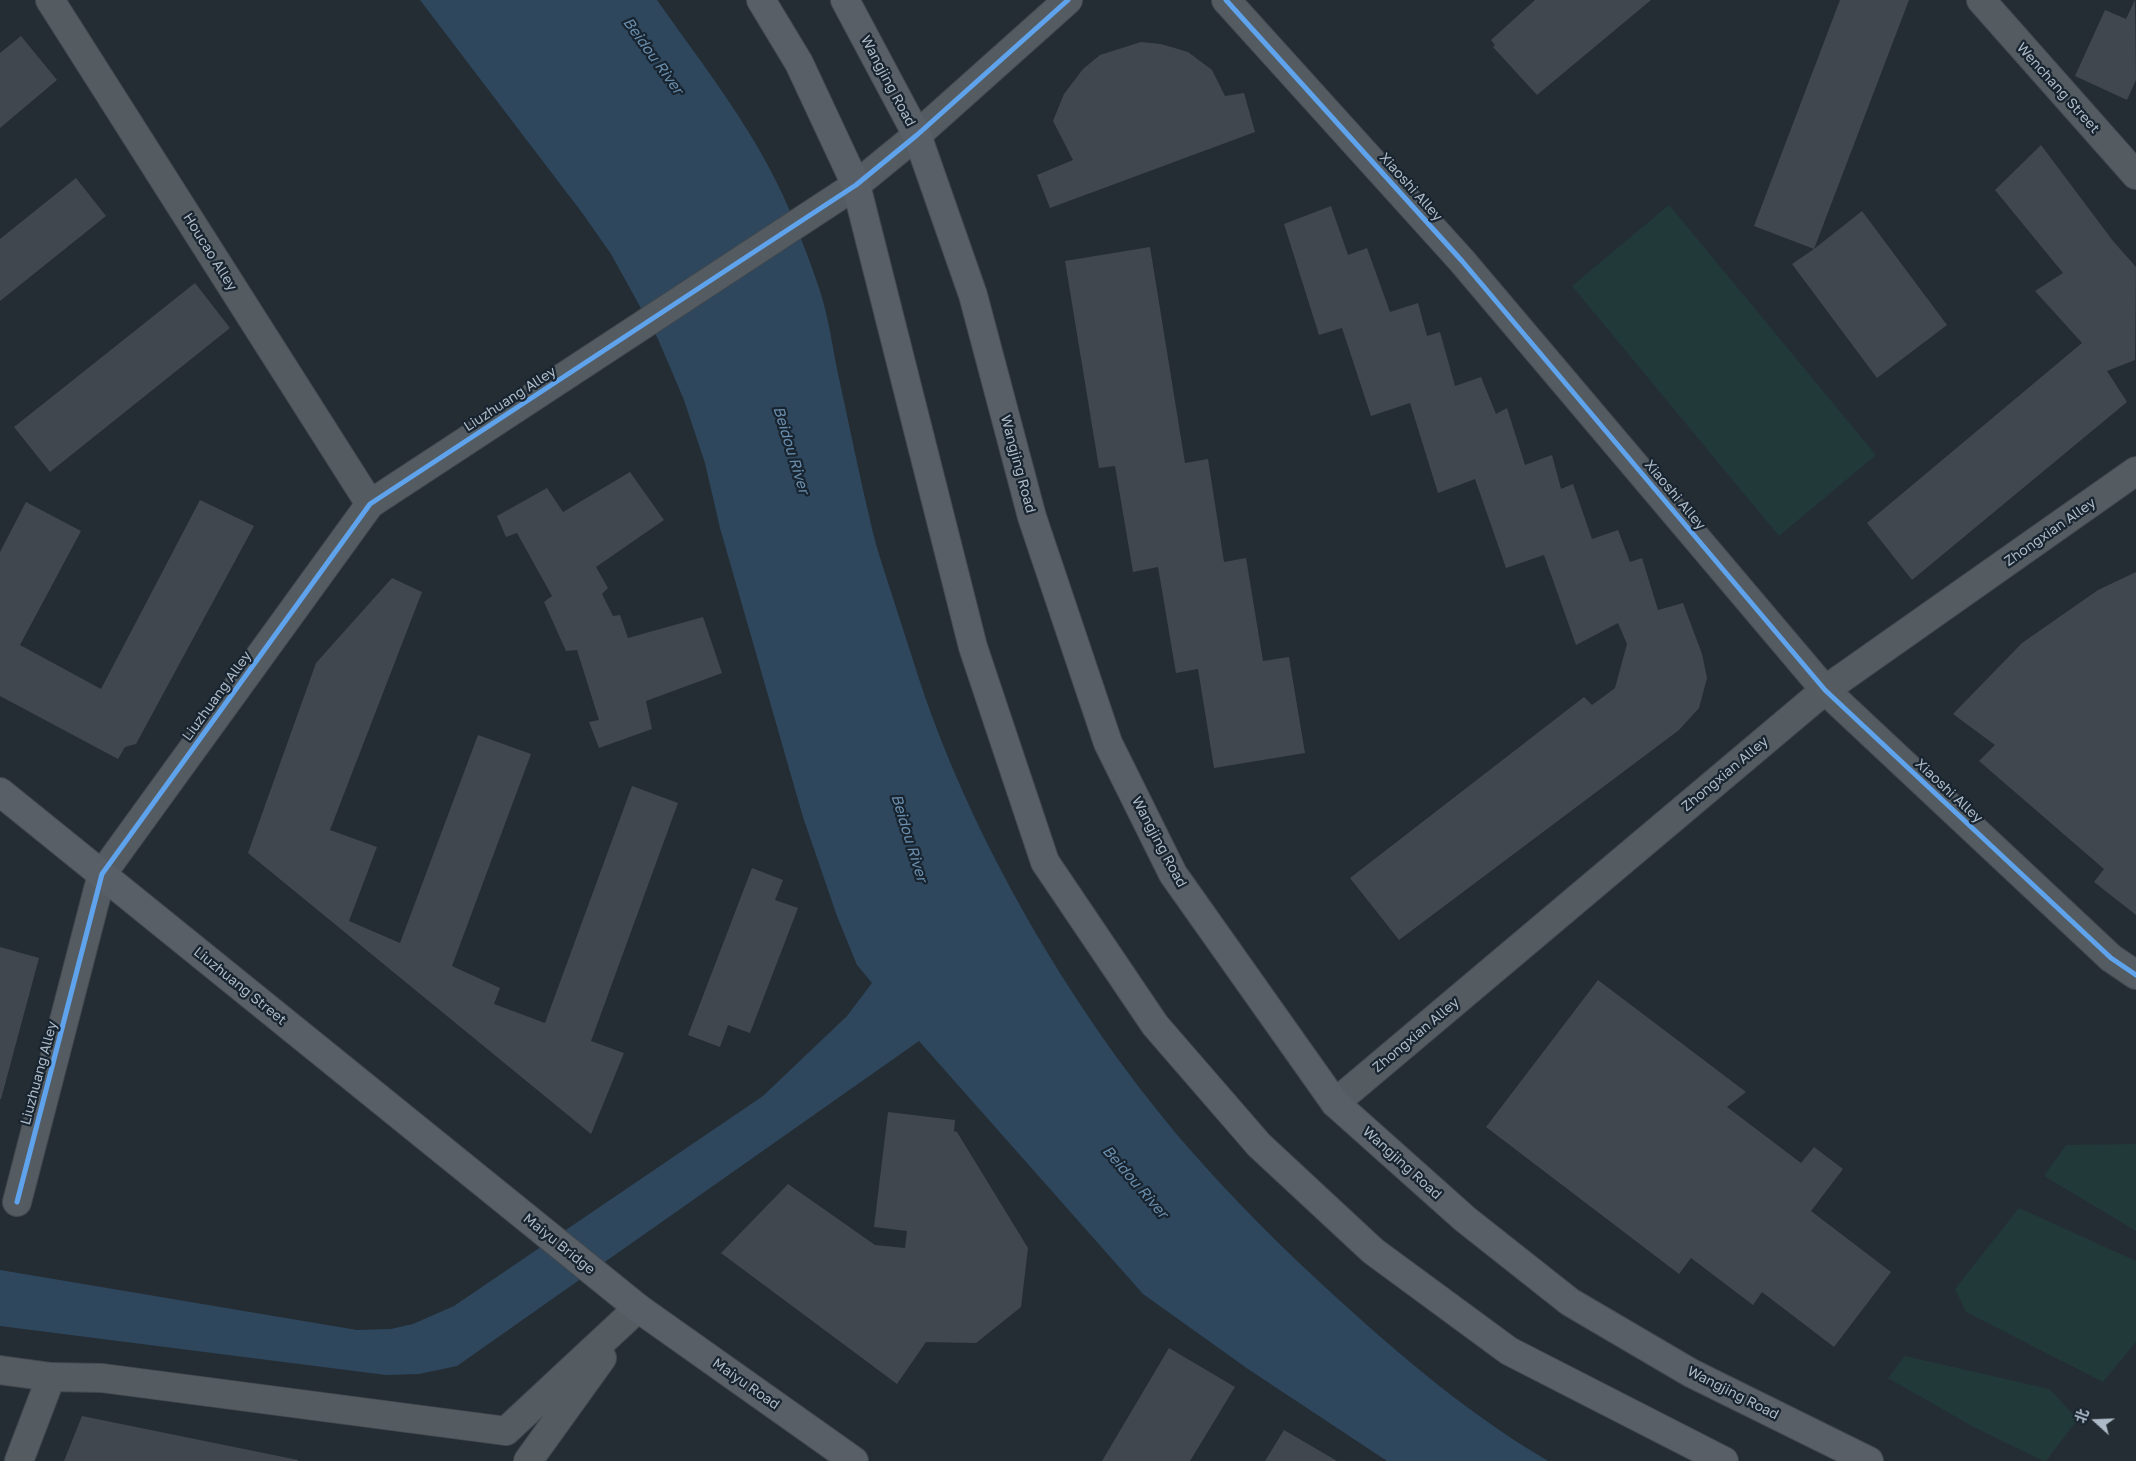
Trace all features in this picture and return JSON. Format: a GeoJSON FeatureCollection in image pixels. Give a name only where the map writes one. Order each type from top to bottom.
{"type":"FeatureCollection","features":[{"type":"Feature","properties":{"kind":"main road"},"geometry":{"type":"LineString","coordinates":[[761,0],[799,63],[856,185],[973,647],[1045,862],[1150,1017],[1259,1145],[1373,1251],[1509,1351],[1724,1461]]}},
{"type":"Feature","properties":{"kind":"main road","name":"Wangjing Road"},"geometry":{"type":"LineString","coordinates":[[846,0],[917,136],[973,295],[1032,517],[1108,743],[1173,874],[1335,1103],[1465,1219],[1570,1302],[1691,1373],[1869,1461]]}},
{"type":"Feature","properties":{"kind":"main road","name":"Liuzhuang Street"},"geometry":{"type":"LineString","coordinates":[[0,792],[480,1180]]}},
{"type":"Feature","properties":{"kind":"main road","name":"Maiyu Bridge"},"geometry":{"type":"LineString","coordinates":[[480,1180],[638,1308]]}},
{"type":"Feature","properties":{"kind":"main road","name":"Maiyu Road"},"geometry":{"type":"LineString","coordinates":[[638,1308],[854,1461]]}},
{"type":"Feature","properties":{"kind":"street","name":"Houcao Alley"},"geometry":{"type":"LineString","coordinates":[[50,0],[370,504]]}},
{"type":"Feature","properties":{"kind":"street","name":"Liuzhuang Alley"},"geometry":{"type":"LineString","coordinates":[[17,1202],[102,874],[370,504],[856,185],[917,136],[1068,0]]}},
{"type":"Feature","properties":{"kind":"street","name":"Xiaoshi Alley"},"geometry":{"type":"LineString","coordinates":[[1226,0],[1462,260],[1824,690],[2111,958],[2136,975]]}},
{"type":"Feature","properties":{"kind":"street","name":"Wenchang Street"},"geometry":{"type":"LineString","coordinates":[[1981,0],[2136,175]]}},
{"type":"Feature","properties":{"kind":"street","name":"Zhongxian Alley"},"geometry":{"type":"LineString","coordinates":[[1335,1103],[1824,690],[2136,471]]}},
{"type":"Feature","properties":{"kind":"street"},"geometry":{"type":"LineString","coordinates":[[0,1370],[51,1377],[102,1378],[506,1431],[638,1308]]}},
{"type":"Feature","properties":{"kind":"street"},"geometry":{"type":"LineString","coordinates":[[528,1461],[638,1308]]}},
{"type":"Feature","properties":{"kind":"street"},"geometry":{"type":"LineString","coordinates":[[19,1461],[51,1377]]}},
{"type":"Feature","properties":{"kind":"green space"},"geometry":{"type":"Polygon","coordinates":[[[1669,205],[1876,455],[1779,536],[1572,286],[1669,205]]]}},
{"type":"Feature","properties":{"kind":"green space"},"geometry":{"type":"Polygon","coordinates":[[[2136,1144],[2136,1231],[2044,1176],[2066,1145],[2136,1144]]]}},
{"type":"Feature","properties":{"kind":"green space"},"geometry":{"type":"Polygon","coordinates":[[[2019,1208],[2136,1261],[2136,1342],[2103,1382],[1966,1312],[1955,1289],[2019,1208]]]}},
{"type":"Feature","properties":{"kind":"green space"},"geometry":{"type":"Polygon","coordinates":[[[1905,1356],[2049,1389],[2078,1419],[2046,1461],[2043,1461],[1972,1426],[1888,1378],[1905,1356]]]}},
{"type":"Feature","properties":{"kind":"water","name":"Beidou River"},"geometry":{"type":"Polygon","coordinates":[[[420,0],[657,0],[746,127],[776,181],[793,219],[823,300],[873,533],[921,685],[944,748],[972,812],[1003,875],[1038,937],[1076,998],[1116,1056],[1158,1111],[1238,1203],[1317,1280],[1403,1356],[1474,1412],[1548,1461],[1387,1461],[1248,1369],[1143,1294],[919,1041],[457,1366],[419,1374],[386,1375],[0,1326],[0,1270],[357,1330],[391,1329],[413,1324],[454,1306],[763,1096],[847,1016],[872,983],[857,965],[837,916],[803,817],[720,528],[705,463],[684,400],[658,339],[611,254],[583,214],[420,0]]]}},
{"type":"Feature","properties":{"kind":"building"},"geometry":{"type":"Polygon","coordinates":[[[1535,0],[1651,0],[1537,95],[1493,47],[1495,45],[1491,40],[1535,0]]]}},
{"type":"Feature","properties":{"kind":"building"},"geometry":{"type":"Polygon","coordinates":[[[1840,0],[1909,0],[1814,249],[1754,226],[1840,0]]]}},
{"type":"Feature","properties":{"kind":"building"},"geometry":{"type":"Polygon","coordinates":[[[2135,0],[2136,80],[2127,100],[2075,76],[2105,10],[2126,19],[2135,0]]]}},
{"type":"Feature","properties":{"kind":"building"},"geometry":{"type":"Polygon","coordinates":[[[21,36],[57,80],[0,128],[0,53],[21,36]]]}},
{"type":"Feature","properties":{"kind":"building"},"geometry":{"type":"Polygon","coordinates":[[[1141,42],[1161,44],[1188,52],[1212,70],[1225,96],[1244,93],[1255,132],[1050,208],[1037,175],[1073,160],[1053,121],[1064,94],[1083,69],[1100,55],[1141,42]]]}},
{"type":"Feature","properties":{"kind":"building"},"geometry":{"type":"Polygon","coordinates":[[[2041,145],[2113,241],[2136,267],[2135,360],[2107,371],[2127,402],[1912,580],[1867,523],[2082,343],[2035,291],[2063,273],[1995,190],[2041,145]]]}},
{"type":"Feature","properties":{"kind":"building"},"geometry":{"type":"Polygon","coordinates":[[[76,178],[106,216],[0,301],[0,239],[76,178]]]}},
{"type":"Feature","properties":{"kind":"building"},"geometry":{"type":"Polygon","coordinates":[[[1331,206],[1348,255],[1367,248],[1390,312],[1418,303],[1427,336],[1440,332],[1455,386],[1481,377],[1496,414],[1507,408],[1525,465],[1552,455],[1561,489],[1573,484],[1592,539],[1618,530],[1630,562],[1642,558],[1658,610],[1683,603],[1702,654],[1707,678],[1699,708],[1679,730],[1399,940],[1350,878],[1584,697],[1592,705],[1615,688],[1627,644],[1618,623],[1576,645],[1544,555],[1506,568],[1475,479],[1438,493],[1410,403],[1371,416],[1342,328],[1319,335],[1284,224],[1331,206]]]}},
{"type":"Feature","properties":{"kind":"building"},"geometry":{"type":"Polygon","coordinates":[[[1862,211],[1947,325],[1877,378],[1792,264],[1862,211]]]}},
{"type":"Feature","properties":{"kind":"building"},"geometry":{"type":"Polygon","coordinates":[[[1150,247],[1185,463],[1208,459],[1224,562],[1246,558],[1263,661],[1289,657],[1305,753],[1214,768],[1198,669],[1176,673],[1158,567],[1133,572],[1115,466],[1099,468],[1065,261],[1150,247]]]}},
{"type":"Feature","properties":{"kind":"building"},"geometry":{"type":"Polygon","coordinates":[[[195,283],[230,328],[50,472],[14,427],[195,283]]]}},
{"type":"Feature","properties":{"kind":"building"},"geometry":{"type":"Polygon","coordinates":[[[630,472],[664,520],[596,567],[608,588],[602,594],[613,616],[620,615],[628,638],[703,617],[722,673],[646,701],[652,729],[599,748],[589,722],[599,720],[577,650],[566,651],[544,602],[552,596],[517,533],[506,537],[497,516],[547,488],[563,512],[630,472]]]}},
{"type":"Feature","properties":{"kind":"building"},"geometry":{"type":"Polygon","coordinates":[[[200,500],[254,526],[136,744],[125,747],[118,759],[0,696],[0,552],[26,502],[81,531],[20,645],[101,689],[200,500]]]}},
{"type":"Feature","properties":{"kind":"building"},"geometry":{"type":"Polygon","coordinates":[[[2136,572],[2136,915],[2094,882],[2104,869],[1979,761],[1995,745],[1953,714],[2022,643],[2098,590],[2136,572]]]}},
{"type":"Feature","properties":{"kind":"building"},"geometry":{"type":"Polygon","coordinates":[[[392,578],[422,592],[330,830],[377,847],[349,921],[400,943],[478,735],[531,754],[452,966],[500,988],[494,1004],[545,1023],[632,786],[678,803],[591,1041],[624,1053],[591,1134],[248,853],[316,663],[392,578]]]}},
{"type":"Feature","properties":{"kind":"building"},"geometry":{"type":"Polygon","coordinates":[[[752,868],[783,880],[775,900],[798,908],[750,1033],[728,1025],[720,1047],[688,1035],[752,868]]]}},
{"type":"Feature","properties":{"kind":"building"},"geometry":{"type":"Polygon","coordinates":[[[0,947],[39,958],[1,1099],[0,1099],[0,947]]]}},
{"type":"Feature","properties":{"kind":"building"},"geometry":{"type":"Polygon","coordinates":[[[1598,980],[1746,1092],[1727,1107],[1801,1163],[1814,1147],[1843,1169],[1811,1211],[1891,1272],[1834,1347],[1762,1292],[1753,1305],[1691,1258],[1679,1274],[1486,1127],[1598,980]]]}},
{"type":"Feature","properties":{"kind":"building"},"geometry":{"type":"Polygon","coordinates":[[[888,1112],[955,1120],[954,1131],[957,1132],[1028,1248],[1021,1307],[976,1343],[926,1342],[897,1384],[721,1253],[788,1184],[875,1245],[905,1248],[907,1231],[874,1227],[888,1112]]]}},
{"type":"Feature","properties":{"kind":"building"},"geometry":{"type":"Polygon","coordinates":[[[1169,1348],[1235,1387],[1190,1461],[1102,1461],[1169,1348]]]}},
{"type":"Feature","properties":{"kind":"building"},"geometry":{"type":"Polygon","coordinates":[[[82,1416],[298,1460],[298,1461],[64,1461],[82,1416]]]}},
{"type":"Feature","properties":{"kind":"building"},"geometry":{"type":"Polygon","coordinates":[[[1284,1430],[1337,1461],[1265,1461],[1284,1430]]]}},
{"type":"Feature","properties":{"kind":"cycle path"},"geometry":{"type":"LineString","coordinates":[[17,1202],[102,874],[370,504],[856,185],[917,135],[1068,0]]}},
{"type":"Feature","properties":{"kind":"cycle path"},"geometry":{"type":"LineString","coordinates":[[1226,0],[1462,261],[1825,690],[2111,958],[2136,975]]}}]}
